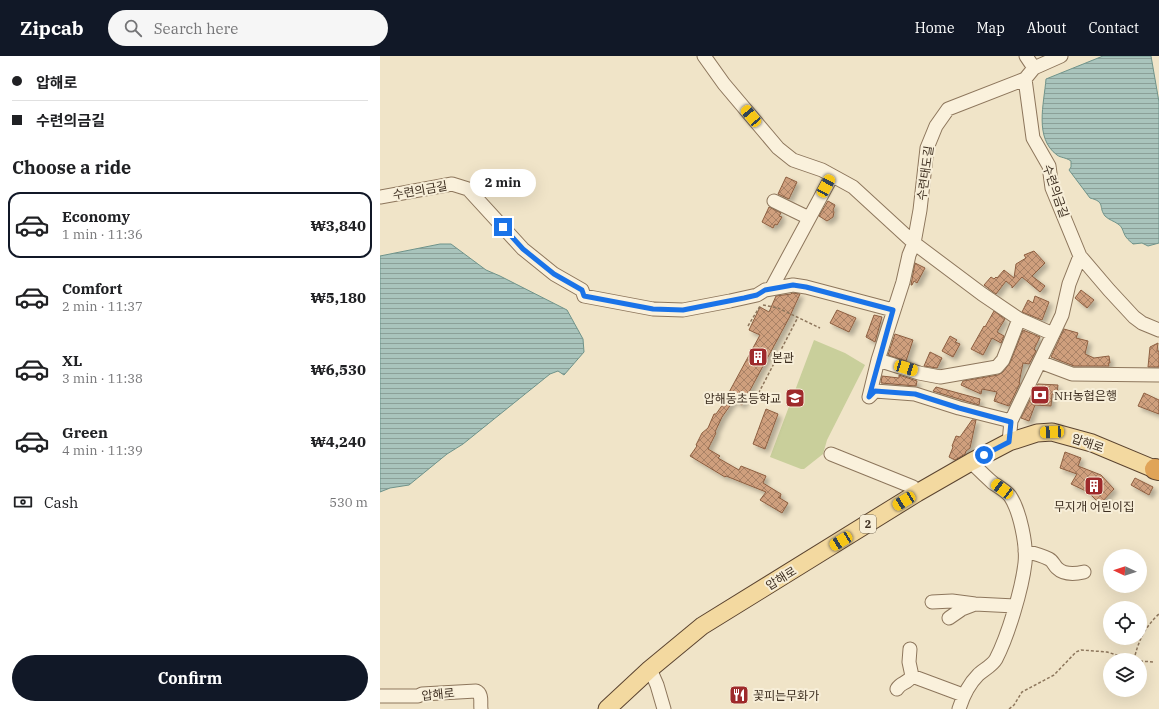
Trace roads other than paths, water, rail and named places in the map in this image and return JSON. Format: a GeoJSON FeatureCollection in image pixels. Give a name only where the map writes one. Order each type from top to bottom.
{"type":"FeatureCollection","features":[{"type":"Feature","properties":{"kind":"main road","name":"압해로"},"geometry":{"type":"LineString","coordinates":[[607,709],[650,669],[702,626],[917,493],[1009,442],[1038,433],[1052,432],[1092,443],[1158,470]]}},
{"type":"Feature","properties":{"kind":"street"},"geometry":{"type":"LineString","coordinates":[[704,56],[724,84],[778,148],[793,160],[822,170],[853,187],[914,243],[982,294],[1019,319],[1053,334]]}},
{"type":"Feature","properties":{"kind":"street"},"geometry":{"type":"LineString","coordinates":[[1026,56],[1034,68]]}},
{"type":"Feature","properties":{"kind":"street","name":"수련태도길"},"geometry":{"type":"LineString","coordinates":[[914,243],[920,210],[927,148],[936,126],[948,110],[1025,79],[1034,68],[1061,56]]}},
{"type":"Feature","properties":{"kind":"street","name":"수련의금길"},"geometry":{"type":"LineString","coordinates":[[1025,79],[1033,138],[1049,166],[1052,188],[1080,256],[1134,317],[1142,323],[1159,330]]}},
{"type":"Feature","properties":{"kind":"street"},"geometry":{"type":"LineString","coordinates":[[771,289],[832,176]]}},
{"type":"Feature","properties":{"kind":"street","name":"수련의금길"},"geometry":{"type":"LineString","coordinates":[[380,197],[452,184],[468,189],[523,249],[554,274],[582,290],[584,296],[653,309],[683,310],[793,285],[806,287],[893,310]]}},
{"type":"Feature","properties":{"kind":"street"},"geometry":{"type":"LineString","coordinates":[[774,201],[809,218]]}},
{"type":"Feature","properties":{"kind":"street"},"geometry":{"type":"LineString","coordinates":[[914,243],[909,255],[903,282],[878,360],[869,397],[875,391],[915,394],[1011,422]]}},
{"type":"Feature","properties":{"kind":"street"},"geometry":{"type":"LineString","coordinates":[[1009,442],[1011,422],[1062,315],[1069,284],[1080,256]]}},
{"type":"Feature","properties":{"kind":"street"},"geometry":{"type":"LineString","coordinates":[[878,360],[919,373],[940,377],[997,367],[1003,360],[1019,319]]}},
{"type":"Feature","properties":{"kind":"street"},"geometry":{"type":"LineString","coordinates":[[1040,362],[1072,374],[1159,375]]}},
{"type":"Feature","properties":{"kind":"street"},"geometry":{"type":"LineString","coordinates":[[831,454],[913,487],[917,493]]}},
{"type":"Feature","properties":{"kind":"street"},"geometry":{"type":"LineString","coordinates":[[959,709],[963,695],[978,675],[995,661],[1015,606],[1024,568],[1025,551],[1016,506],[1009,495],[984,476],[971,462]]}},
{"type":"Feature","properties":{"kind":"street"},"geometry":{"type":"LineString","coordinates":[[1025,551],[1048,559],[1062,571],[1073,574],[1084,572]]}},
{"type":"Feature","properties":{"kind":"street"},"geometry":{"type":"LineString","coordinates":[[932,602],[952,601],[1015,606]]}},
{"type":"Feature","properties":{"kind":"street"},"geometry":{"type":"LineString","coordinates":[[949,618],[962,609],[975,604]]}},
{"type":"Feature","properties":{"kind":"street"},"geometry":{"type":"LineString","coordinates":[[897,689],[902,684],[909,681],[912,676],[909,662],[910,649]]}},
{"type":"Feature","properties":{"kind":"street"},"geometry":{"type":"LineString","coordinates":[[650,669],[664,709]]}},
{"type":"Feature","properties":{"kind":"street"},"geometry":{"type":"LineString","coordinates":[[912,676],[963,695]]}},
{"type":"Feature","properties":{"kind":"street","name":"압해로"},"geometry":{"type":"LineString","coordinates":[[380,696],[418,696],[422,694],[476,691],[479,692],[480,695],[481,709]]}},
{"type":"Feature","properties":{"kind":"water"},"geometry":{"type":"Polygon","coordinates":[[[1103,56],[1151,56],[1159,102],[1159,243],[1148,246],[1142,243],[1133,244],[1126,237],[1120,225],[1105,216],[1100,203],[1090,198],[1069,170],[1071,167],[1071,161],[1057,155],[1050,148],[1045,139],[1042,120],[1046,79],[1103,56]]]}},
{"type":"Feature","properties":{"kind":"water"},"geometry":{"type":"Polygon","coordinates":[[[440,244],[451,244],[486,270],[567,310],[583,339],[584,352],[564,375],[558,371],[550,374],[409,485],[390,488],[380,492],[380,256],[440,244]]]}},
{"type":"Feature","properties":{"kind":"place","name":"본관"},"geometry":{"type":"Point","coordinates":[758,357]}},
{"type":"Feature","properties":{"kind":"place","name":"NH농협은행"},"geometry":{"type":"Point","coordinates":[1040,395]}},
{"type":"Feature","properties":{"kind":"place","name":"압해동초등학교"},"geometry":{"type":"Point","coordinates":[795,398]}},
{"type":"Feature","properties":{"kind":"place","name":"무지개 어린이집"},"geometry":{"type":"Point","coordinates":[1094,486]}},
{"type":"Feature","properties":{"kind":"place","name":"꽃피는무화가"},"geometry":{"type":"Point","coordinates":[739,695]}}]}
